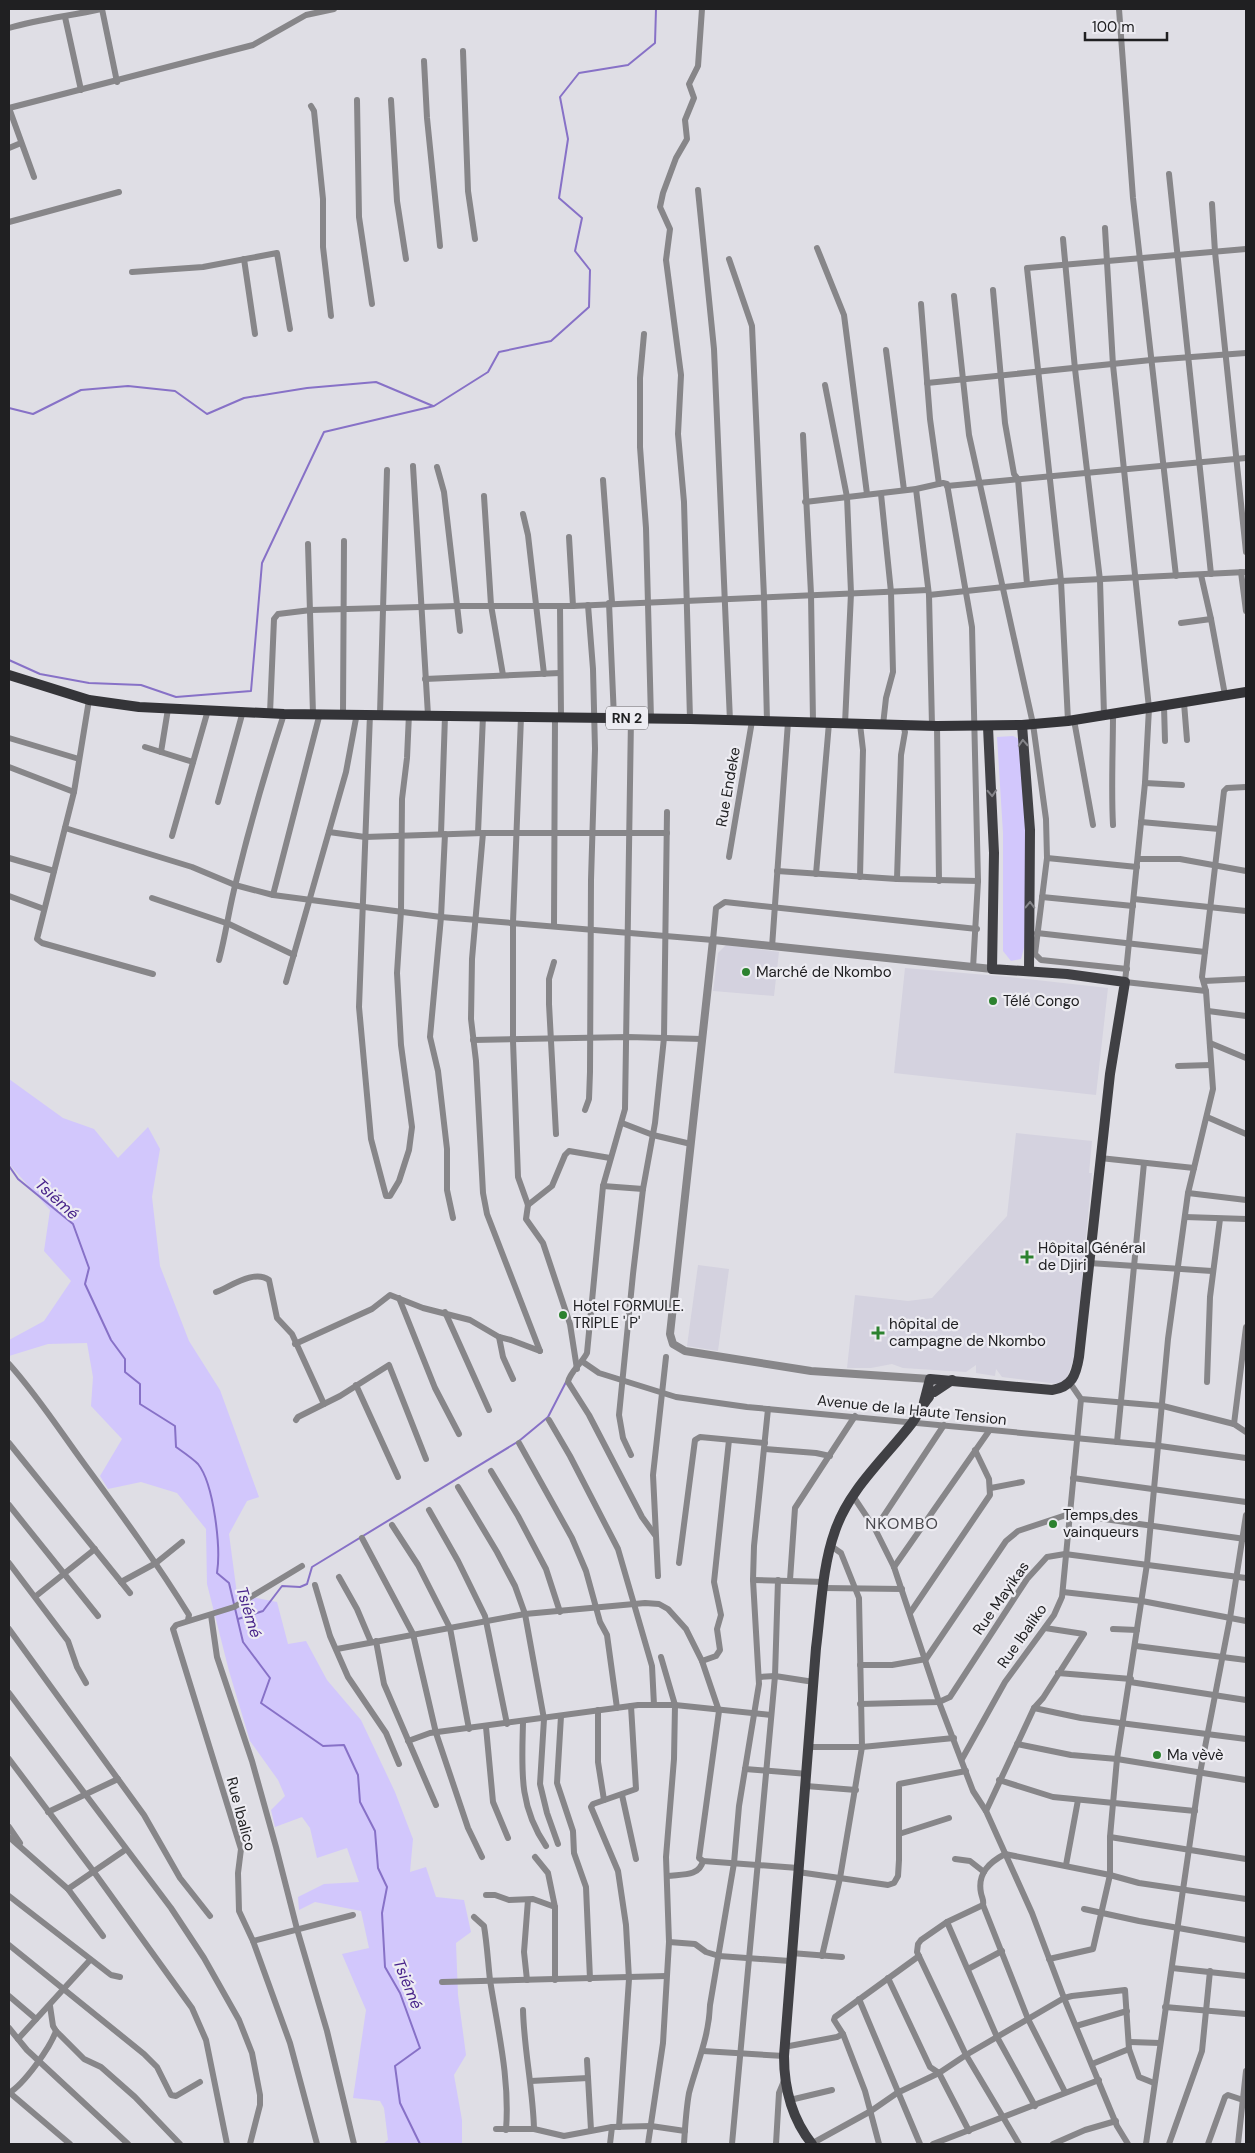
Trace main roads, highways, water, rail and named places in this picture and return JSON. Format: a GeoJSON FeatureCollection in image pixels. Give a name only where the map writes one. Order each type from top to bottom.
{"type":"FeatureCollection","features":[{"type":"Feature","properties":{"kind":"highway","name":"RN 2"},"geometry":{"type":"LineString","coordinates":[[9,675],[89,700],[121,706],[284,714],[357,713],[594,717],[935,726],[1027,725],[1108,715],[1246,692]]}},
{"type":"Feature","properties":{"kind":"main road"},"geometry":{"type":"LineString","coordinates":[[1027,725],[1030,830],[1029,971]]}},
{"type":"Feature","properties":{"kind":"main road"},"geometry":{"type":"LineString","coordinates":[[929,1379],[1052,1390],[1070,1383],[1077,1371],[1110,1074],[1125,982],[1029,971],[992,969],[994,853],[988,726]]}},
{"type":"Feature","properties":{"kind":"main road"},"geometry":{"type":"LineString","coordinates":[[929,1379],[931,1391]]}},
{"type":"Feature","properties":{"kind":"main road"},"geometry":{"type":"LineString","coordinates":[[929,1379],[931,1391]]}},
{"type":"Feature","properties":{"kind":"main road"},"geometry":{"type":"LineString","coordinates":[[812,2144],[799,2124],[790,2100],[785,2080],[784,2051],[814,1682],[824,1585],[831,1546],[838,1522],[853,1496],[914,1421],[931,1391],[952,1380]]}},
{"type":"Feature","properties":{"kind":"waterway"},"geometry":{"type":"LineString","coordinates":[[9,660],[40,674],[89,683],[141,685],[176,697],[251,691],[262,563],[324,432],[434,406],[488,372],[499,352],[551,341],[589,307],[590,270],[575,251],[582,218],[559,198],[568,139],[560,97],[579,73],[628,65],[655,43],[656,9]]}},
{"type":"Feature","properties":{"kind":"waterway"},"geometry":{"type":"LineString","coordinates":[[9,408],[33,414],[81,390],[128,386],[175,391],[207,414],[244,398],[307,388],[376,382],[433,406]]}},
{"type":"Feature","properties":{"kind":"waterway","name":"Tsiémé"},"geometry":{"type":"LineString","coordinates":[[9,1166],[18,1179],[73,1224],[89,1268],[85,1284],[111,1340],[125,1359],[125,1372],[140,1384],[140,1404],[175,1426],[176,1447],[198,1464],[204,1473],[215,1517],[218,1548],[217,1573],[229,1583],[243,1642],[270,1678],[261,1703],[323,1746],[344,1745],[358,1775],[360,1802],[375,1831],[378,1868],[387,1887],[382,1913],[385,1967],[400,1993],[420,2048],[395,2066],[400,2103],[420,2144]]}},
{"type":"Feature","properties":{"kind":"waterway"},"geometry":{"type":"LineString","coordinates":[[238,1619],[263,1611],[282,1586],[300,1587],[307,1584],[312,1567],[519,1441],[548,1417],[566,1382]]}},
{"type":"Feature","properties":{"kind":"place","name":"Marché de Nkombo"},"geometry":{"type":"Point","coordinates":[746,972]}},
{"type":"Feature","properties":{"kind":"place","name":"Télé Congo"},"geometry":{"type":"Point","coordinates":[993,1001]}},
{"type":"Feature","properties":{"kind":"place","name":"Hôpital Général de Djiri"},"geometry":{"type":"Point","coordinates":[1027,1257]}},
{"type":"Feature","properties":{"kind":"place","name":"Hotel FORMULE. TRIPLE ' P'"},"geometry":{"type":"Point","coordinates":[563,1315]}},
{"type":"Feature","properties":{"kind":"place","name":"hôpital de campagne de Nkombo"},"geometry":{"type":"Point","coordinates":[878,1333]}},
{"type":"Feature","properties":{"kind":"place","name":"Temps des vainqueurs"},"geometry":{"type":"Point","coordinates":[1053,1524]}},
{"type":"Feature","properties":{"kind":"place","name":"Ma vèvè"},"geometry":{"type":"Point","coordinates":[1157,1755]}},
{"type":"Feature","properties":{"kind":"district","name":"NKOMBO"},"geometry":{"type":"Point","coordinates":[902,1523]}}]}
